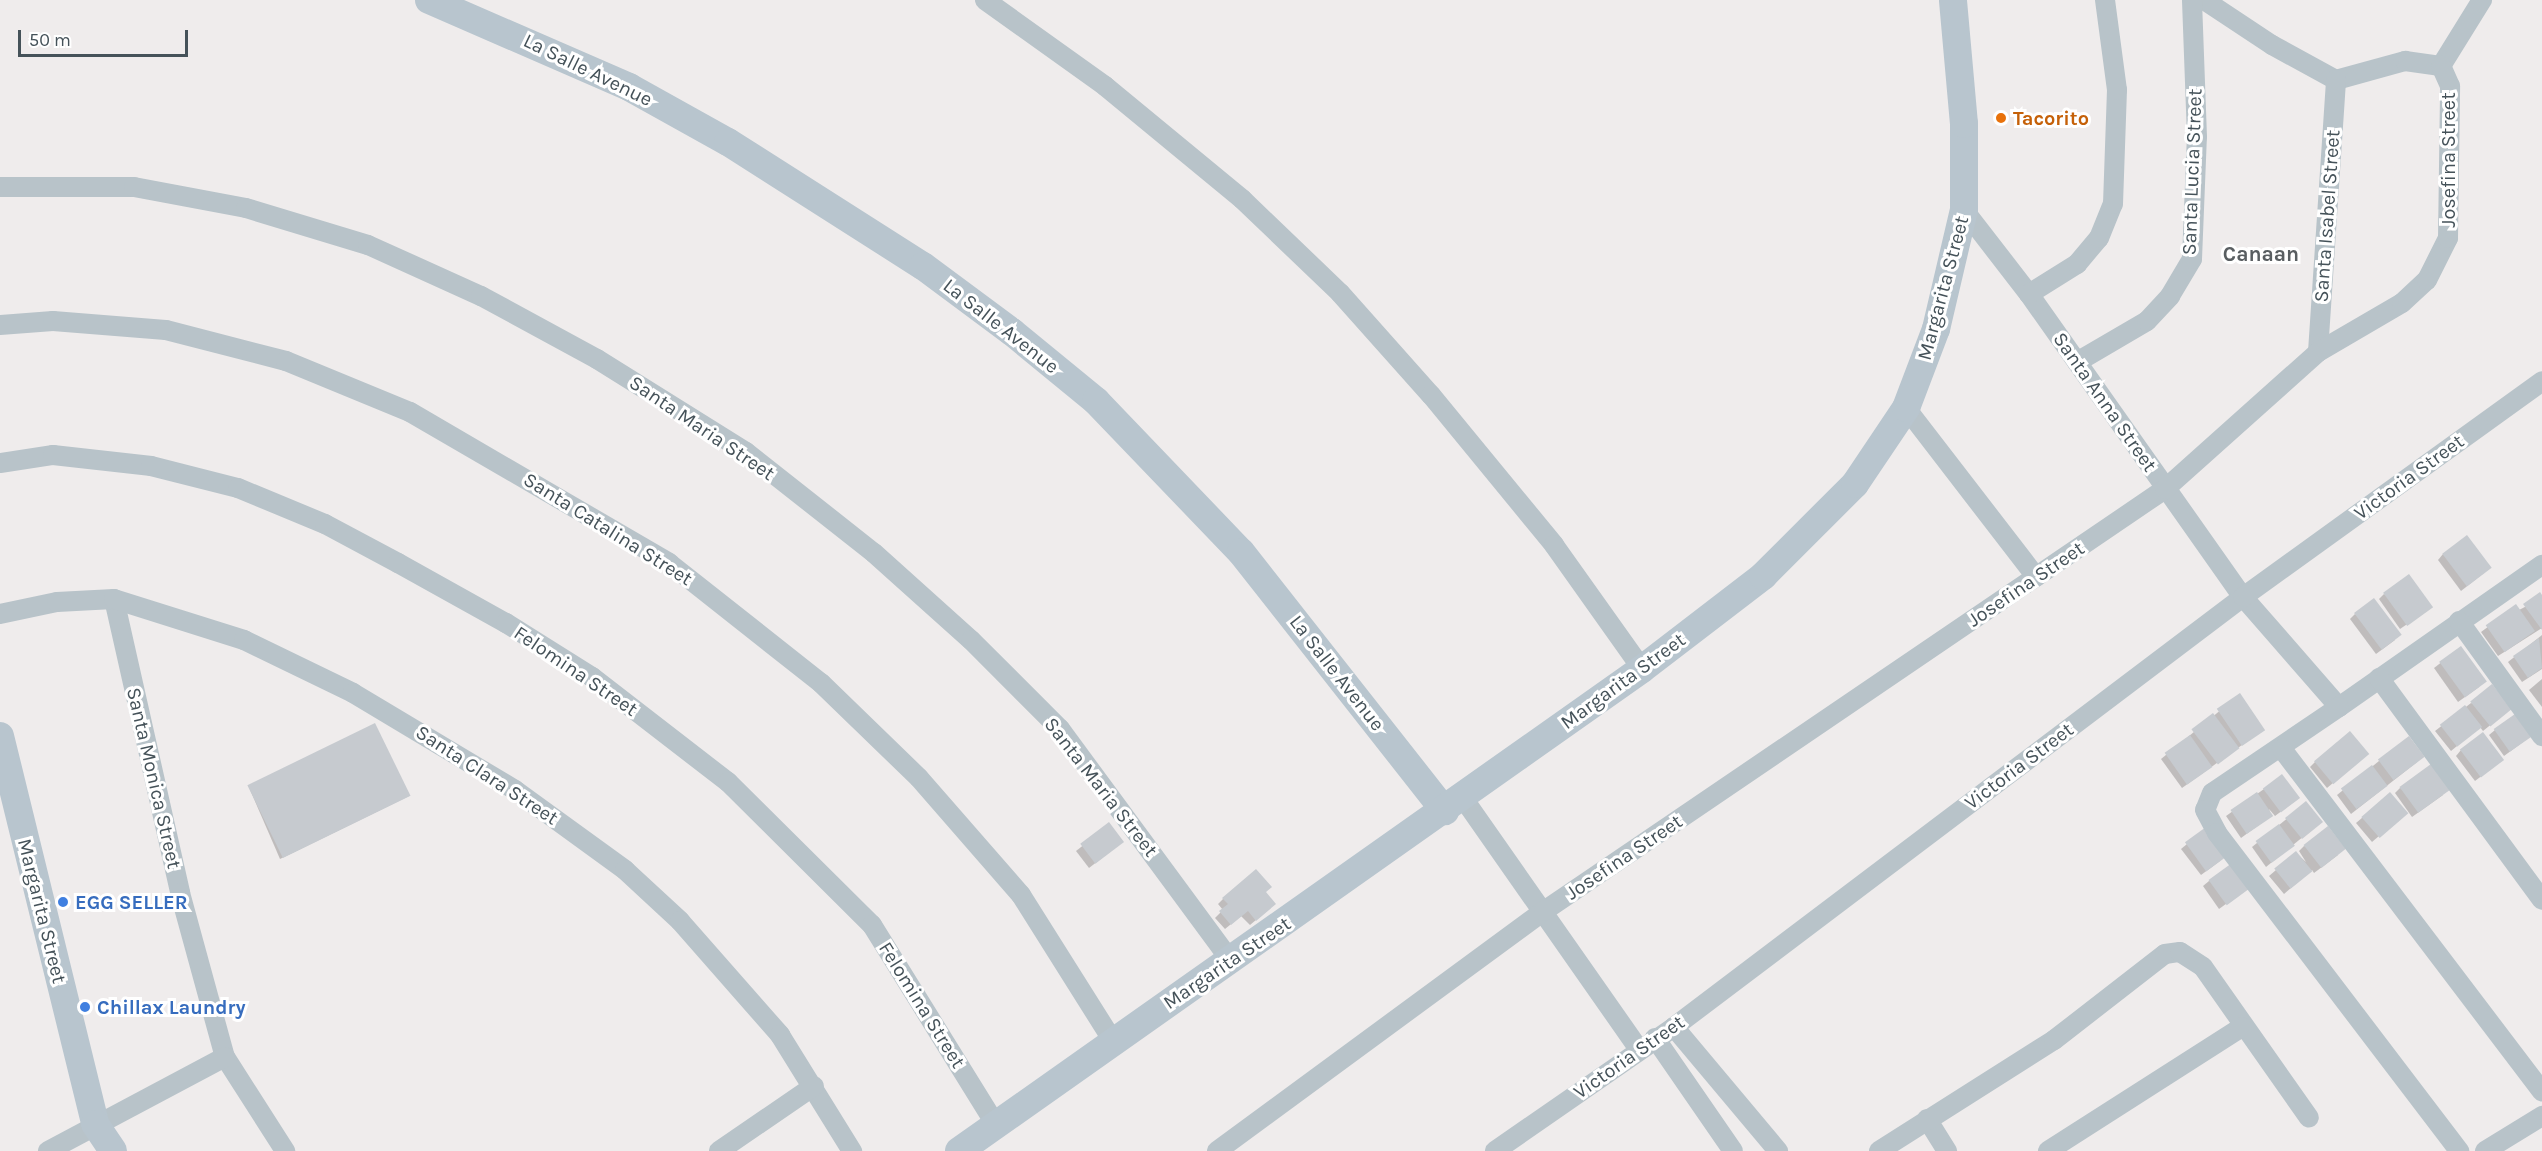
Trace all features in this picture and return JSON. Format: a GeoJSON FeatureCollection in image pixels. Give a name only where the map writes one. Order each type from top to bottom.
{"type":"FeatureCollection","features":[{"type":"Feature","properties":{"kind":"street","name":"La Salle Avenue"},"geometry":{"type":"LineString","coordinates":[[429,0],[629,87],[728,142],[923,266],[1012,332],[1096,402],[1241,552],[1454,804]]}},
{"type":"Feature","properties":{"kind":"street"},"geometry":{"type":"LineString","coordinates":[[985,0],[1105,86],[1242,199],[1340,293],[1431,395],[1554,545],[1642,669]]}},
{"type":"Feature","properties":{"kind":"street","name":"Margarita Street"},"geometry":{"type":"LineString","coordinates":[[959,1151],[1454,804],[1642,669],[1763,576],[1855,483],[1906,408],[1936,329],[1964,210],[1964,123],[1953,0]]}},
{"type":"Feature","properties":{"kind":"street"},"geometry":{"type":"LineString","coordinates":[[2029,294],[2077,264],[2099,238],[2113,204],[2117,90],[2105,0]]}},
{"type":"Feature","properties":{"kind":"street","name":"Santa Lucia Street"},"geometry":{"type":"LineString","coordinates":[[2077,362],[2147,321],[2170,296],[2192,259],[2197,137],[2192,0]]}},
{"type":"Feature","properties":{"kind":"street"},"geometry":{"type":"LineString","coordinates":[[2204,0],[2281,51],[2336,80]]}},
{"type":"Feature","properties":{"kind":"street"},"geometry":{"type":"LineString","coordinates":[[2441,66],[2482,0]]}},
{"type":"Feature","properties":{"kind":"street","name":"Josefina Street"},"geometry":{"type":"LineString","coordinates":[[1218,1151],[1544,911],[2165,489],[2318,352],[2402,303],[2427,280],[2448,238],[2450,86],[2441,66],[2405,61],[2336,80]]}},
{"type":"Feature","properties":{"kind":"street","name":"Santa Isabel Street"},"geometry":{"type":"LineString","coordinates":[[2318,352],[2336,80]]}},
{"type":"Feature","properties":{"kind":"street","name":"Santa Maria Street"},"geometry":{"type":"LineString","coordinates":[[0,187],[134,187],[246,208],[368,245],[481,296],[597,359],[746,452],[874,553],[971,640],[1060,729],[1232,960]]}},
{"type":"Feature","properties":{"kind":"street","name":"Santa Anna Street"},"geometry":{"type":"LineString","coordinates":[[1964,210],[2029,294],[2243,597],[2339,707]]}},
{"type":"Feature","properties":{"kind":"street","name":"Santa Catalina Street"},"geometry":{"type":"LineString","coordinates":[[0,325],[53,321],[166,330],[286,361],[410,412],[669,563],[821,683],[919,778],[1021,895],[1113,1041]]}},
{"type":"Feature","properties":{"kind":"street","name":"Victoria Street"},"geometry":{"type":"LineString","coordinates":[[1495,1151],[1674,1027],[2243,597],[2542,381]]}},
{"type":"Feature","properties":{"kind":"street"},"geometry":{"type":"LineString","coordinates":[[1906,408],[2036,577]]}},
{"type":"Feature","properties":{"kind":"street","name":"Felomina Street"},"geometry":{"type":"LineString","coordinates":[[0,463],[53,455],[151,466],[238,488],[324,524],[398,563],[506,623],[592,677],[728,782],[872,925],[996,1125]]}},
{"type":"Feature","properties":{"kind":"street"},"geometry":{"type":"LineString","coordinates":[[2459,1151],[2217,833],[2205,810],[2211,793],[2282,749],[2459,621],[2541,569]]}},
{"type":"Feature","properties":{"kind":"street","name":"Santa Clara Street"},"geometry":{"type":"LineString","coordinates":[[0,614],[57,602],[114,599],[244,640],[353,693],[515,790],[626,870],[680,921],[780,1035],[814,1086],[852,1151]]}},
{"type":"Feature","properties":{"kind":"street","name":"Santa Monica Street"},"geometry":{"type":"LineString","coordinates":[[114,599],[180,892],[225,1058],[285,1151]]}},
{"type":"Feature","properties":{"kind":"street"},"geometry":{"type":"LineString","coordinates":[[2459,621],[2542,736]]}},
{"type":"Feature","properties":{"kind":"street"},"geometry":{"type":"LineString","coordinates":[[2379,678],[2542,900]]}},
{"type":"Feature","properties":{"kind":"street","name":"Margarita Street"},"geometry":{"type":"LineString","coordinates":[[0,736],[95,1124],[113,1151]]}},
{"type":"Feature","properties":{"kind":"street"},"geometry":{"type":"LineString","coordinates":[[2282,749],[2542,1091]]}},
{"type":"Feature","properties":{"kind":"street"},"geometry":{"type":"LineString","coordinates":[[1454,804],[1544,911],[1733,1151]]}},
{"type":"Feature","properties":{"kind":"street"},"geometry":{"type":"LineString","coordinates":[[1879,1151],[2054,1040],[2165,954],[2180,952],[2203,967],[2242,1027],[2309,1118]]}},
{"type":"Feature","properties":{"kind":"street"},"geometry":{"type":"LineString","coordinates":[[1674,1027],[1778,1151]]}},
{"type":"Feature","properties":{"kind":"street"},"geometry":{"type":"LineString","coordinates":[[2049,1151],[2242,1027]]}},
{"type":"Feature","properties":{"kind":"street"},"geometry":{"type":"LineString","coordinates":[[48,1151],[95,1124],[225,1058]]}},
{"type":"Feature","properties":{"kind":"street"},"geometry":{"type":"LineString","coordinates":[[719,1151],[814,1086]]}},
{"type":"Feature","properties":{"kind":"street"},"geometry":{"type":"LineString","coordinates":[[2485,1151],[2542,1116]]}},
{"type":"Feature","properties":{"kind":"street"},"geometry":{"type":"LineString","coordinates":[[1927,1119],[1947,1151]]}},
{"type":"Feature","properties":{"kind":"building"},"geometry":{"type":"Polygon","coordinates":[[[2467,535],[2492,568],[2467,586],[2442,554],[2467,535]]]}},
{"type":"Feature","properties":{"kind":"building"},"geometry":{"type":"Polygon","coordinates":[[[2409,574],[2433,607],[2407,626],[2383,593],[2409,574]]]}},
{"type":"Feature","properties":{"kind":"building"},"geometry":{"type":"Polygon","coordinates":[[[2540,592],[2542,595],[2542,630],[2523,604],[2540,592]]]}},
{"type":"Feature","properties":{"kind":"building"},"geometry":{"type":"Polygon","coordinates":[[[2374,598],[2402,635],[2382,650],[2354,613],[2374,598]]]}},
{"type":"Feature","properties":{"kind":"building"},"geometry":{"type":"Polygon","coordinates":[[[2516,604],[2535,631],[2505,652],[2486,625],[2516,604]]]}},
{"type":"Feature","properties":{"kind":"building"},"geometry":{"type":"Polygon","coordinates":[[[2539,638],[2542,668],[2528,678],[2513,656],[2539,638]]]}},
{"type":"Feature","properties":{"kind":"building"},"geometry":{"type":"Polygon","coordinates":[[[2461,646],[2487,682],[2465,697],[2439,662],[2461,646]]]}},
{"type":"Feature","properties":{"kind":"building"},"geometry":{"type":"Polygon","coordinates":[[[2492,684],[2512,709],[2490,726],[2470,702],[2492,684]]]}},
{"type":"Feature","properties":{"kind":"building"},"geometry":{"type":"Polygon","coordinates":[[[2240,693],[2265,730],[2242,746],[2217,709],[2240,693]]]}},
{"type":"Feature","properties":{"kind":"building"},"geometry":{"type":"Polygon","coordinates":[[[2465,705],[2482,727],[2457,747],[2440,725],[2465,705]]]}},
{"type":"Feature","properties":{"kind":"building"},"geometry":{"type":"Polygon","coordinates":[[[2213,713],[2239,748],[2218,764],[2191,729],[2213,713]]]}},
{"type":"Feature","properties":{"kind":"building"},"geometry":{"type":"Polygon","coordinates":[[[2515,714],[2531,737],[2510,752],[2494,729],[2515,714]]]}},
{"type":"Feature","properties":{"kind":"building"},"geometry":{"type":"Polygon","coordinates":[[[375,723],[411,796],[283,858],[247,785],[375,723]]]}},
{"type":"Feature","properties":{"kind":"building"},"geometry":{"type":"Polygon","coordinates":[[[2350,731],[2369,754],[2333,784],[2314,761],[2350,731]]]}},
{"type":"Feature","properties":{"kind":"building"},"geometry":{"type":"Polygon","coordinates":[[[2483,732],[2504,760],[2481,777],[2460,749],[2483,732]]]}},
{"type":"Feature","properties":{"kind":"building"},"geometry":{"type":"Polygon","coordinates":[[[2190,735],[2212,767],[2187,785],[2165,753],[2190,735]]]}},
{"type":"Feature","properties":{"kind":"building"},"geometry":{"type":"Polygon","coordinates":[[[2409,736],[2425,757],[2394,780],[2378,759],[2409,736]]]}},
{"type":"Feature","properties":{"kind":"building"},"geometry":{"type":"Polygon","coordinates":[[[2431,764],[2450,790],[2418,813],[2399,787],[2431,764]]]}},
{"type":"Feature","properties":{"kind":"building"},"geometry":{"type":"Polygon","coordinates":[[[2372,765],[2388,786],[2357,809],[2341,788],[2372,765]]]}},
{"type":"Feature","properties":{"kind":"building"},"geometry":{"type":"Polygon","coordinates":[[[2282,774],[2300,798],[2281,812],[2263,788],[2282,774]]]}},
{"type":"Feature","properties":{"kind":"building"},"geometry":{"type":"Polygon","coordinates":[[[2257,792],[2273,816],[2247,834],[2230,810],[2257,792]]]}},
{"type":"Feature","properties":{"kind":"building"},"geometry":{"type":"Polygon","coordinates":[[[2390,792],[2408,813],[2380,838],[2361,817],[2390,792]]]}},
{"type":"Feature","properties":{"kind":"building"},"geometry":{"type":"Polygon","coordinates":[[[2306,801],[2323,822],[2302,839],[2285,818],[2306,801]]]}},
{"type":"Feature","properties":{"kind":"building"},"geometry":{"type":"Polygon","coordinates":[[[1109,822],[1124,842],[1095,864],[1080,844],[1109,822]]]}},
{"type":"Feature","properties":{"kind":"building"},"geometry":{"type":"Polygon","coordinates":[[[2279,824],[2295,846],[2271,863],[2256,841],[2279,824]]]}},
{"type":"Feature","properties":{"kind":"building"},"geometry":{"type":"Polygon","coordinates":[[[2328,826],[2346,849],[2321,868],[2304,845],[2328,826]]]}},
{"type":"Feature","properties":{"kind":"building"},"geometry":{"type":"Polygon","coordinates":[[[2206,827],[2227,856],[2206,871],[2185,842],[2206,827]]]}},
{"type":"Feature","properties":{"kind":"building"},"geometry":{"type":"Polygon","coordinates":[[[2296,851],[2312,871],[2291,889],[2274,869],[2296,851]]]}},
{"type":"Feature","properties":{"kind":"building"},"geometry":{"type":"Polygon","coordinates":[[[2232,863],[2250,888],[2227,905],[2209,880],[2232,863]]]}},
{"type":"Feature","properties":{"kind":"building"},"geometry":{"type":"Polygon","coordinates":[[[1256,869],[1272,887],[1266,892],[1276,904],[1256,921],[1248,911],[1231,925],[1219,911],[1228,904],[1222,898],[1256,869]]]}},
{"type":"Feature","properties":{"kind":"place","name":"Tacorito"},"geometry":{"type":"Point","coordinates":[2001,118]}},
{"type":"Feature","properties":{"kind":"place","name":"EGG SELLER"},"geometry":{"type":"Point","coordinates":[63,902]}},
{"type":"Feature","properties":{"kind":"place","name":"Chillax Laundry"},"geometry":{"type":"Point","coordinates":[85,1007]}},
{"type":"Feature","properties":{"kind":"district","name":"Canaan"},"geometry":{"type":"Point","coordinates":[2261,254]}}]}
